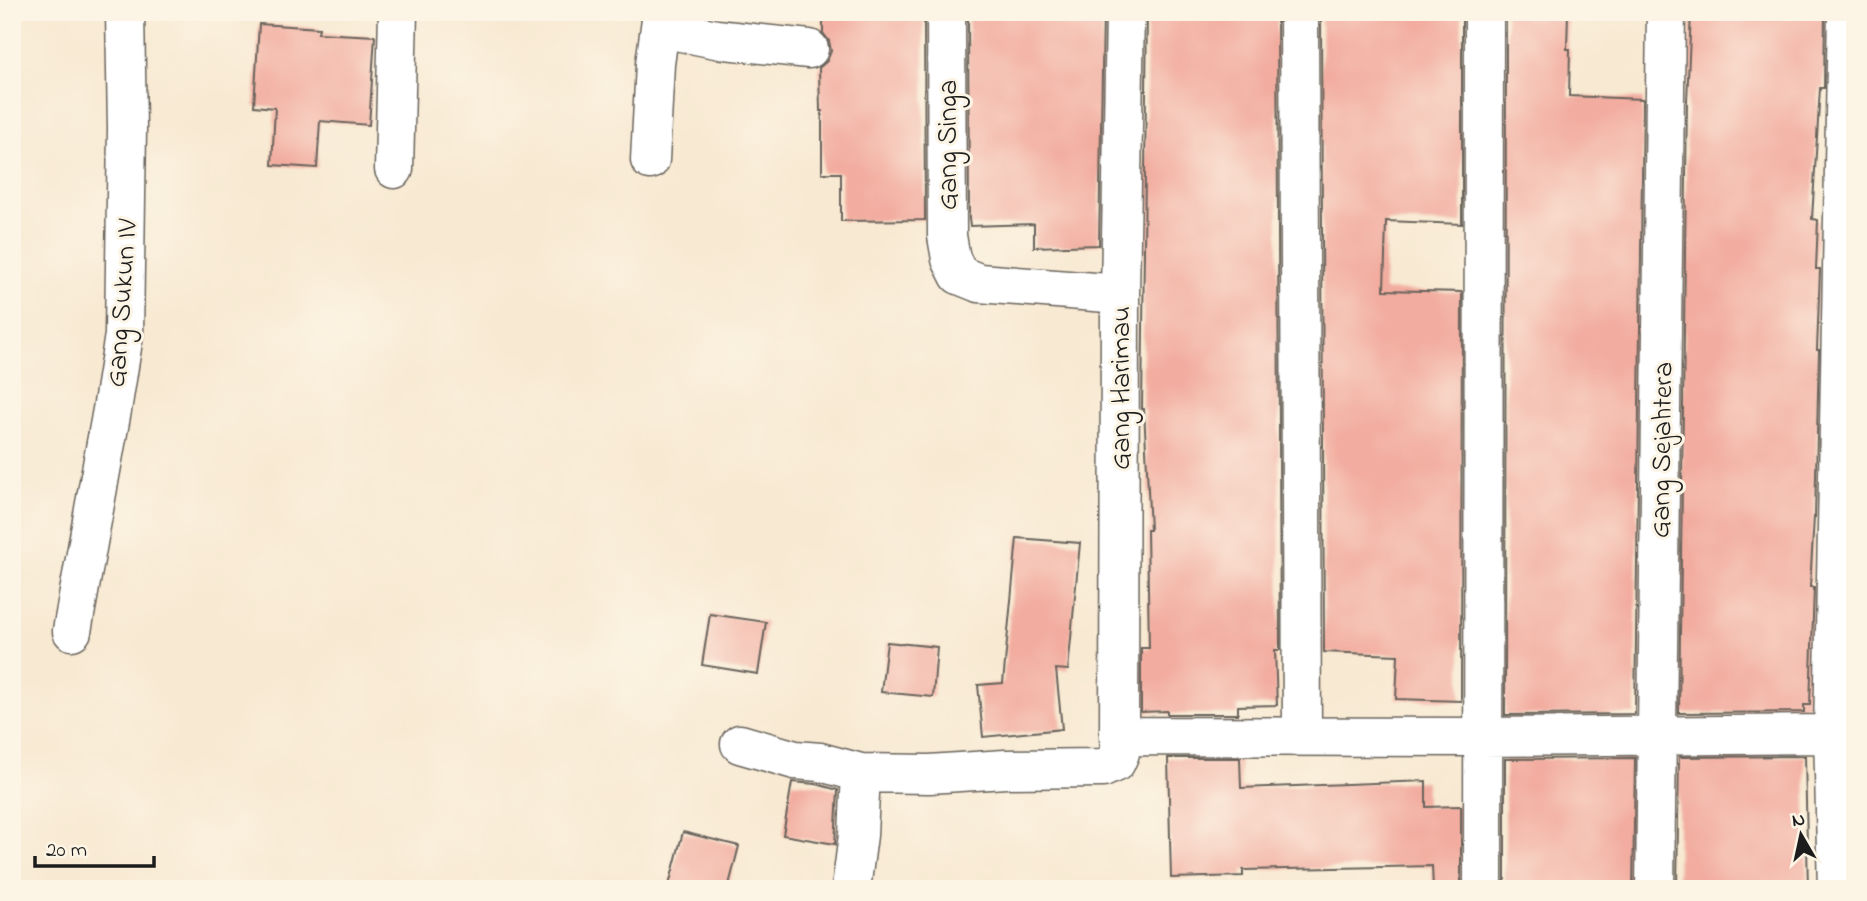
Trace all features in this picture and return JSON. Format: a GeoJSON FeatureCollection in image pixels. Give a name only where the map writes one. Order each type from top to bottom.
{"type":"FeatureCollection","features":[{"type":"Feature","properties":{"kind":"street","name":"Gang Sukun IV"},"geometry":{"type":"LineString","coordinates":[[72,631],[124,335],[127,142],[125,12]]}},
{"type":"Feature","properties":{"kind":"street"},"geometry":{"type":"LineString","coordinates":[[394,169],[398,12]]}},
{"type":"Feature","properties":{"kind":"street","name":"Gang Singa"},"geometry":{"type":"LineString","coordinates":[[946,12],[947,236],[951,259],[959,275],[979,283],[1120,294]]}},
{"type":"Feature","properties":{"kind":"street","name":"Gang Harimau"},"geometry":{"type":"LineString","coordinates":[[1118,749],[1120,294],[1125,12]]}},
{"type":"Feature","properties":{"kind":"street"},"geometry":{"type":"LineString","coordinates":[[1299,12],[1302,736]]}},
{"type":"Feature","properties":{"kind":"street"},"geometry":{"type":"LineString","coordinates":[[1483,889],[1484,12]]}},
{"type":"Feature","properties":{"kind":"street","name":"Gang Sejahtera"},"geometry":{"type":"LineString","coordinates":[[1655,889],[1666,12]]}},
{"type":"Feature","properties":{"kind":"street"},"geometry":{"type":"LineString","coordinates":[[1837,889],[1833,734],[1849,191],[1847,12]]}},
{"type":"Feature","properties":{"kind":"street"},"geometry":{"type":"LineString","coordinates":[[650,160],[655,64],[661,20],[716,39],[809,50]]}},
{"type":"Feature","properties":{"kind":"street"},"geometry":{"type":"LineString","coordinates":[[740,744],[795,760],[820,762],[861,773],[929,774],[1006,769],[1103,768],[1118,749],[1302,736],[1833,734]]}},
{"type":"Feature","properties":{"kind":"street"},"geometry":{"type":"LineString","coordinates":[[851,889],[858,835],[861,773]]}},
{"type":"Feature","properties":{"kind":"building"},"geometry":{"type":"Polygon","coordinates":[[[823,12],[924,12],[925,220],[841,221],[841,173],[822,173],[819,68],[827,61],[831,51],[829,41],[823,33],[823,12]]]}},
{"type":"Feature","properties":{"kind":"building"},"geometry":{"type":"Polygon","coordinates":[[[968,12],[1103,12],[1099,245],[1034,247],[1034,224],[970,226],[968,12]]]}},
{"type":"Feature","properties":{"kind":"building"},"geometry":{"type":"Polygon","coordinates":[[[1147,12],[1277,12],[1280,650],[1275,650],[1277,705],[1238,706],[1238,714],[1141,712],[1141,648],[1149,648],[1147,530],[1150,530],[1142,409],[1147,12]]]}},
{"type":"Feature","properties":{"kind":"building"},"geometry":{"type":"Polygon","coordinates":[[[1321,12],[1462,12],[1462,224],[1386,221],[1384,290],[1462,292],[1461,701],[1396,699],[1398,655],[1324,652],[1321,12]]]}},
{"type":"Feature","properties":{"kind":"building"},"geometry":{"type":"Polygon","coordinates":[[[1506,12],[1568,12],[1569,96],[1643,99],[1635,714],[1505,715],[1506,12]]]}},
{"type":"Feature","properties":{"kind":"building"},"geometry":{"type":"Polygon","coordinates":[[[1691,12],[1825,12],[1824,88],[1820,88],[1812,219],[1818,220],[1816,269],[1820,269],[1819,350],[1815,517],[1810,587],[1814,587],[1810,705],[1804,705],[1804,712],[1679,713],[1687,101],[1691,12]]]}},
{"type":"Feature","properties":{"kind":"building"},"geometry":{"type":"Polygon","coordinates":[[[259,24],[319,28],[318,33],[375,36],[369,125],[320,121],[317,168],[272,165],[275,108],[254,106],[259,24]]]}},
{"type":"Feature","properties":{"kind":"building"},"geometry":{"type":"Polygon","coordinates":[[[1017,538],[1080,543],[1068,670],[1056,669],[1062,729],[983,737],[978,685],[1003,683],[1017,538]]]}},
{"type":"Feature","properties":{"kind":"building"},"geometry":{"type":"Polygon","coordinates":[[[710,614],[766,622],[758,674],[702,665],[710,614]]]}},
{"type":"Feature","properties":{"kind":"building"},"geometry":{"type":"Polygon","coordinates":[[[887,642],[937,647],[933,697],[881,692],[887,642]]]}},
{"type":"Feature","properties":{"kind":"building"},"geometry":{"type":"Polygon","coordinates":[[[1805,756],[1808,889],[1677,889],[1679,757],[1805,756]]]}},
{"type":"Feature","properties":{"kind":"building"},"geometry":{"type":"Polygon","coordinates":[[[1168,758],[1240,758],[1241,788],[1426,781],[1426,807],[1461,806],[1461,887],[1433,888],[1432,866],[1243,870],[1243,876],[1171,878],[1168,758]]]}},
{"type":"Feature","properties":{"kind":"building"},"geometry":{"type":"Polygon","coordinates":[[[1635,758],[1633,889],[1505,889],[1505,759],[1635,758]]]}},
{"type":"Feature","properties":{"kind":"building"},"geometry":{"type":"Polygon","coordinates":[[[792,782],[816,784],[838,790],[835,844],[783,835],[792,782]]]}},
{"type":"Feature","properties":{"kind":"building"},"geometry":{"type":"Polygon","coordinates":[[[683,832],[739,846],[728,889],[668,889],[683,832]]]}}]}
